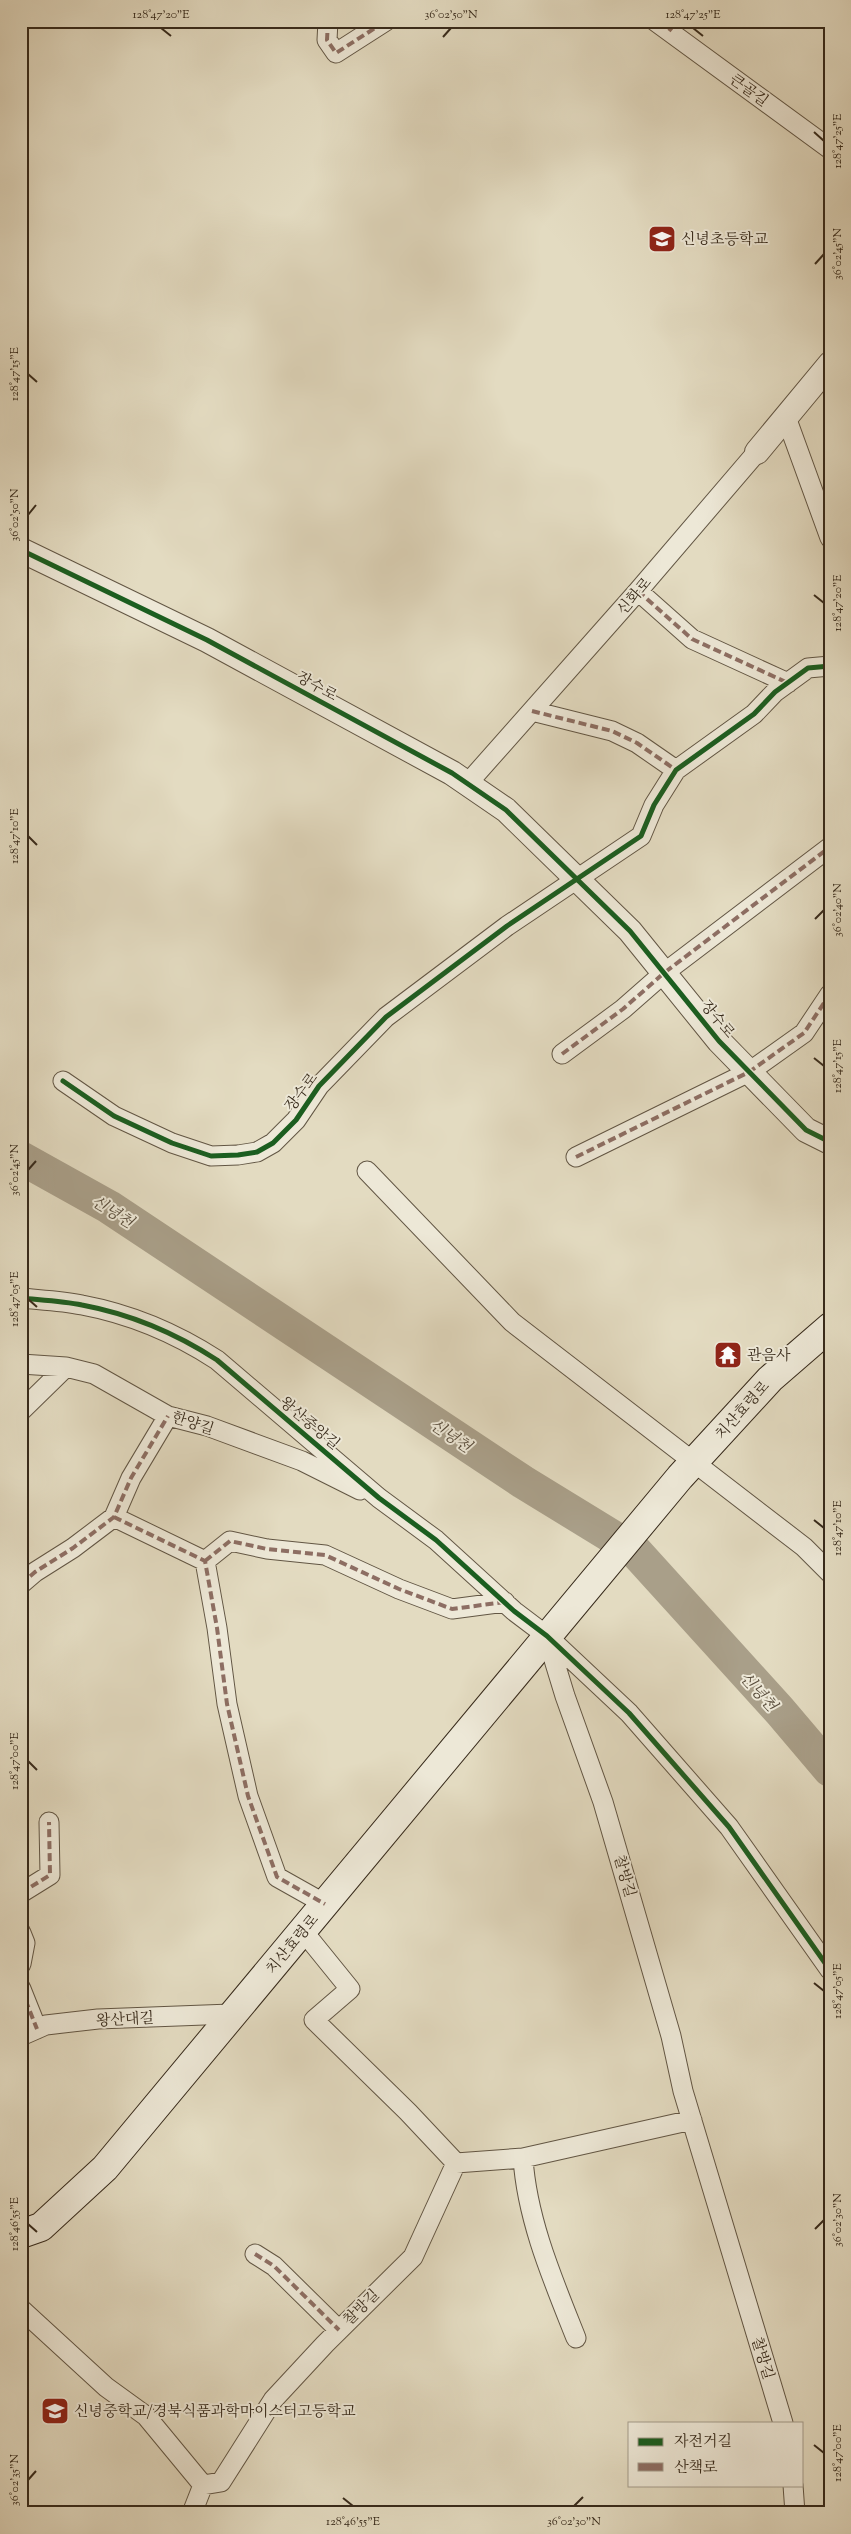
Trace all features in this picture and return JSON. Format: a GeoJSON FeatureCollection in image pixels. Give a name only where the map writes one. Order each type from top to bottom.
{"type":"FeatureCollection","features":[{"type":"Feature","properties":{"kind":"main road","name":"치산효령로"},"geometry":{"type":"LineString","coordinates":[[21,2234],[41,2228],[105,2168],[231,2014],[303,1931],[687,1470],[770,1379],[830,1327]]}},
{"type":"Feature","properties":{"kind":"street"},"geometry":{"type":"LineString","coordinates":[[328,21],[327,40],[336,53],[386,21]]}},
{"type":"Feature","properties":{"kind":"street","name":"큰골길"},"geometry":{"type":"LineString","coordinates":[[667,25],[830,149]]}},
{"type":"Feature","properties":{"kind":"street"},"geometry":{"type":"LineString","coordinates":[[757,452],[830,364]]}},
{"type":"Feature","properties":{"kind":"street"},"geometry":{"type":"LineString","coordinates":[[786,417],[830,538]]}},
{"type":"Feature","properties":{"kind":"street","name":"신화로"},"geometry":{"type":"LineString","coordinates":[[468,784],[638,592],[757,452]]}},
{"type":"Feature","properties":{"kind":"street","name":"장수로"},"geometry":{"type":"LineString","coordinates":[[21,550],[207,640],[468,784],[506,810],[578,878],[630,931],[719,1041],[749,1072],[806,1130],[830,1142]]}},
{"type":"Feature","properties":{"kind":"street"},"geometry":{"type":"LineString","coordinates":[[638,592],[692,639],[788,683]]}},
{"type":"Feature","properties":{"kind":"street","name":"장수로"},"geometry":{"type":"LineString","coordinates":[[63,1082],[114,1116],[172,1143],[211,1156],[257,1152],[273,1143],[296,1120],[319,1086],[386,1017],[507,926],[641,836],[654,805],[676,770],[754,714],[775,692],[808,668],[830,666]]}},
{"type":"Feature","properties":{"kind":"street"},"geometry":{"type":"LineString","coordinates":[[532,711],[612,730],[637,742],[676,770]]}},
{"type":"Feature","properties":{"kind":"street"},"geometry":{"type":"LineString","coordinates":[[562,1054],[624,1009],[664,973],[830,847]]}},
{"type":"Feature","properties":{"kind":"street"},"geometry":{"type":"LineString","coordinates":[[576,1157],[749,1072],[804,1033],[830,994]]}},
{"type":"Feature","properties":{"kind":"street"},"geometry":{"type":"LineString","coordinates":[[367,1171],[512,1322],[687,1470],[804,1547],[830,1573]]}},
{"type":"Feature","properties":{"kind":"street","name":"왕산중앙길"},"geometry":{"type":"LineString","coordinates":[[21,1298],[82,1304],[165,1331],[198,1348],[217,1360],[380,1498],[436,1540],[505,1602],[547,1636],[629,1713],[729,1827],[830,1970]]}},
{"type":"Feature","properties":{"kind":"street"},"geometry":{"type":"LineString","coordinates":[[21,1364],[66,1367]]}},
{"type":"Feature","properties":{"kind":"street"},"geometry":{"type":"LineString","coordinates":[[21,1411],[66,1367]]}},
{"type":"Feature","properties":{"kind":"street","name":"한양길"},"geometry":{"type":"LineString","coordinates":[[66,1367],[94,1374],[168,1416],[207,1426],[302,1461],[329,1476],[380,1498]]}},
{"type":"Feature","properties":{"kind":"street"},"geometry":{"type":"LineString","coordinates":[[21,1584],[35,1572],[73,1548],[114,1517],[131,1478],[168,1416]]}},
{"type":"Feature","properties":{"kind":"street"},"geometry":{"type":"LineString","coordinates":[[114,1517],[205,1561]]}},
{"type":"Feature","properties":{"kind":"street"},"geometry":{"type":"LineString","coordinates":[[205,1561],[230,1541],[267,1550],[325,1555],[399,1589],[452,1609],[505,1602]]}},
{"type":"Feature","properties":{"kind":"street"},"geometry":{"type":"LineString","coordinates":[[205,1561],[217,1628],[226,1704],[248,1796],[276,1877],[325,1904]]}},
{"type":"Feature","properties":{"kind":"street","name":"찰방길"},"geometry":{"type":"LineString","coordinates":[[547,1636],[565,1696],[603,1802],[671,2036],[692,2120],[783,2422]]}},
{"type":"Feature","properties":{"kind":"street"},"geometry":{"type":"LineString","coordinates":[[21,1893],[50,1875],[49,1822]]}},
{"type":"Feature","properties":{"kind":"street"},"geometry":{"type":"LineString","coordinates":[[303,1931],[350,1989],[314,2020],[408,2112],[456,2163],[523,2158],[692,2120]]}},
{"type":"Feature","properties":{"kind":"street"},"geometry":{"type":"LineString","coordinates":[[21,1933],[25,1943],[21,1964]]}},
{"type":"Feature","properties":{"kind":"street"},"geometry":{"type":"LineString","coordinates":[[21,1989],[29,2033]]}},
{"type":"Feature","properties":{"kind":"street","name":"왕산대길"},"geometry":{"type":"LineString","coordinates":[[29,2033],[46,2025],[98,2019],[231,2014]]}},
{"type":"Feature","properties":{"kind":"street"},"geometry":{"type":"LineString","coordinates":[[523,2158],[525,2188],[534,2224],[576,2338]]}},
{"type":"Feature","properties":{"kind":"street","name":"찰방길"},"geometry":{"type":"LineString","coordinates":[[204,2485],[221,2482],[273,2400],[339,2330],[414,2256],[456,2163]]}},
{"type":"Feature","properties":{"kind":"street"},"geometry":{"type":"LineString","coordinates":[[255,2254],[274,2266],[339,2330]]}},
{"type":"Feature","properties":{"kind":"street"},"geometry":{"type":"LineString","coordinates":[[21,2309],[106,2387],[146,2416],[204,2485],[192,2513]]}},
{"type":"Feature","properties":{"kind":"street"},"geometry":{"type":"LineString","coordinates":[[792,2486],[795,2513]]}},
{"type":"Feature","properties":{"kind":"waterway","name":"신녕천"},"geometry":{"type":"LineString","coordinates":[[21,1158],[109,1207],[523,1482],[634,1550],[780,1711],[830,1770]]}},
{"type":"Feature","properties":{"kind":"marked path"},"geometry":{"type":"LineString","coordinates":[[328,21],[327,40],[336,53],[386,21]]}},
{"type":"Feature","properties":{"kind":"marked path"},"geometry":{"type":"LineString","coordinates":[[669,31],[677,21]]}},
{"type":"Feature","properties":{"kind":"marked path"},"geometry":{"type":"LineString","coordinates":[[638,591],[692,639],[788,683]]}},
{"type":"Feature","properties":{"kind":"marked path"},"geometry":{"type":"LineString","coordinates":[[532,711],[612,731],[637,743],[676,770]]}},
{"type":"Feature","properties":{"kind":"marked path"},"geometry":{"type":"LineString","coordinates":[[562,1054],[623,1009],[664,973],[830,847]]}},
{"type":"Feature","properties":{"kind":"marked path"},"geometry":{"type":"LineString","coordinates":[[576,1157],[749,1072],[804,1033],[830,994]]}},
{"type":"Feature","properties":{"kind":"marked path"},"geometry":{"type":"LineString","coordinates":[[21,1584],[35,1572],[73,1548],[114,1517],[131,1478],[168,1416]]}},
{"type":"Feature","properties":{"kind":"marked path"},"geometry":{"type":"LineString","coordinates":[[114,1517],[205,1561],[217,1628],[227,1704],[248,1796],[277,1877],[325,1904]]}},
{"type":"Feature","properties":{"kind":"marked path"},"geometry":{"type":"LineString","coordinates":[[205,1561],[230,1541],[267,1549],[325,1555],[399,1589],[452,1609],[505,1602]]}},
{"type":"Feature","properties":{"kind":"marked path"},"geometry":{"type":"LineString","coordinates":[[21,1893],[50,1875],[49,1822]]}},
{"type":"Feature","properties":{"kind":"marked path"},"geometry":{"type":"LineString","coordinates":[[21,1933],[25,1943],[21,1964]]}},
{"type":"Feature","properties":{"kind":"marked path"},"geometry":{"type":"LineString","coordinates":[[21,1989],[37,2029]]}},
{"type":"Feature","properties":{"kind":"marked path"},"geometry":{"type":"LineString","coordinates":[[255,2254],[274,2266],[339,2330]]}},
{"type":"Feature","properties":{"kind":"cycle path"},"geometry":{"type":"LineString","coordinates":[[21,550],[207,640],[452,773],[506,810],[630,931],[719,1041],[806,1130],[830,1142]]}},
{"type":"Feature","properties":{"kind":"cycle path"},"geometry":{"type":"LineString","coordinates":[[63,1081],[114,1116],[172,1143],[211,1156],[257,1152],[273,1143],[296,1120],[319,1086],[386,1017],[507,926],[641,836],[654,805],[676,770],[754,714],[775,692],[808,668],[830,666]]}},
{"type":"Feature","properties":{"kind":"cycle path"},"geometry":{"type":"LineString","coordinates":[[21,1298],[75,1304],[118,1314],[152,1326],[202,1351],[217,1360],[379,1498],[436,1540],[514,1611],[547,1636],[629,1713],[729,1827],[830,1970]]}},
{"type":"Feature","properties":{"kind":"place","name":"신녕초등학교"},"geometry":{"type":"Point","coordinates":[662,239]}},
{"type":"Feature","properties":{"kind":"place","name":"관음사"},"geometry":{"type":"Point","coordinates":[728,1355]}},
{"type":"Feature","properties":{"kind":"place","name":"신녕중학교/경북식품과학마이스터고등학교"},"geometry":{"type":"Point","coordinates":[55,2411]}}]}
